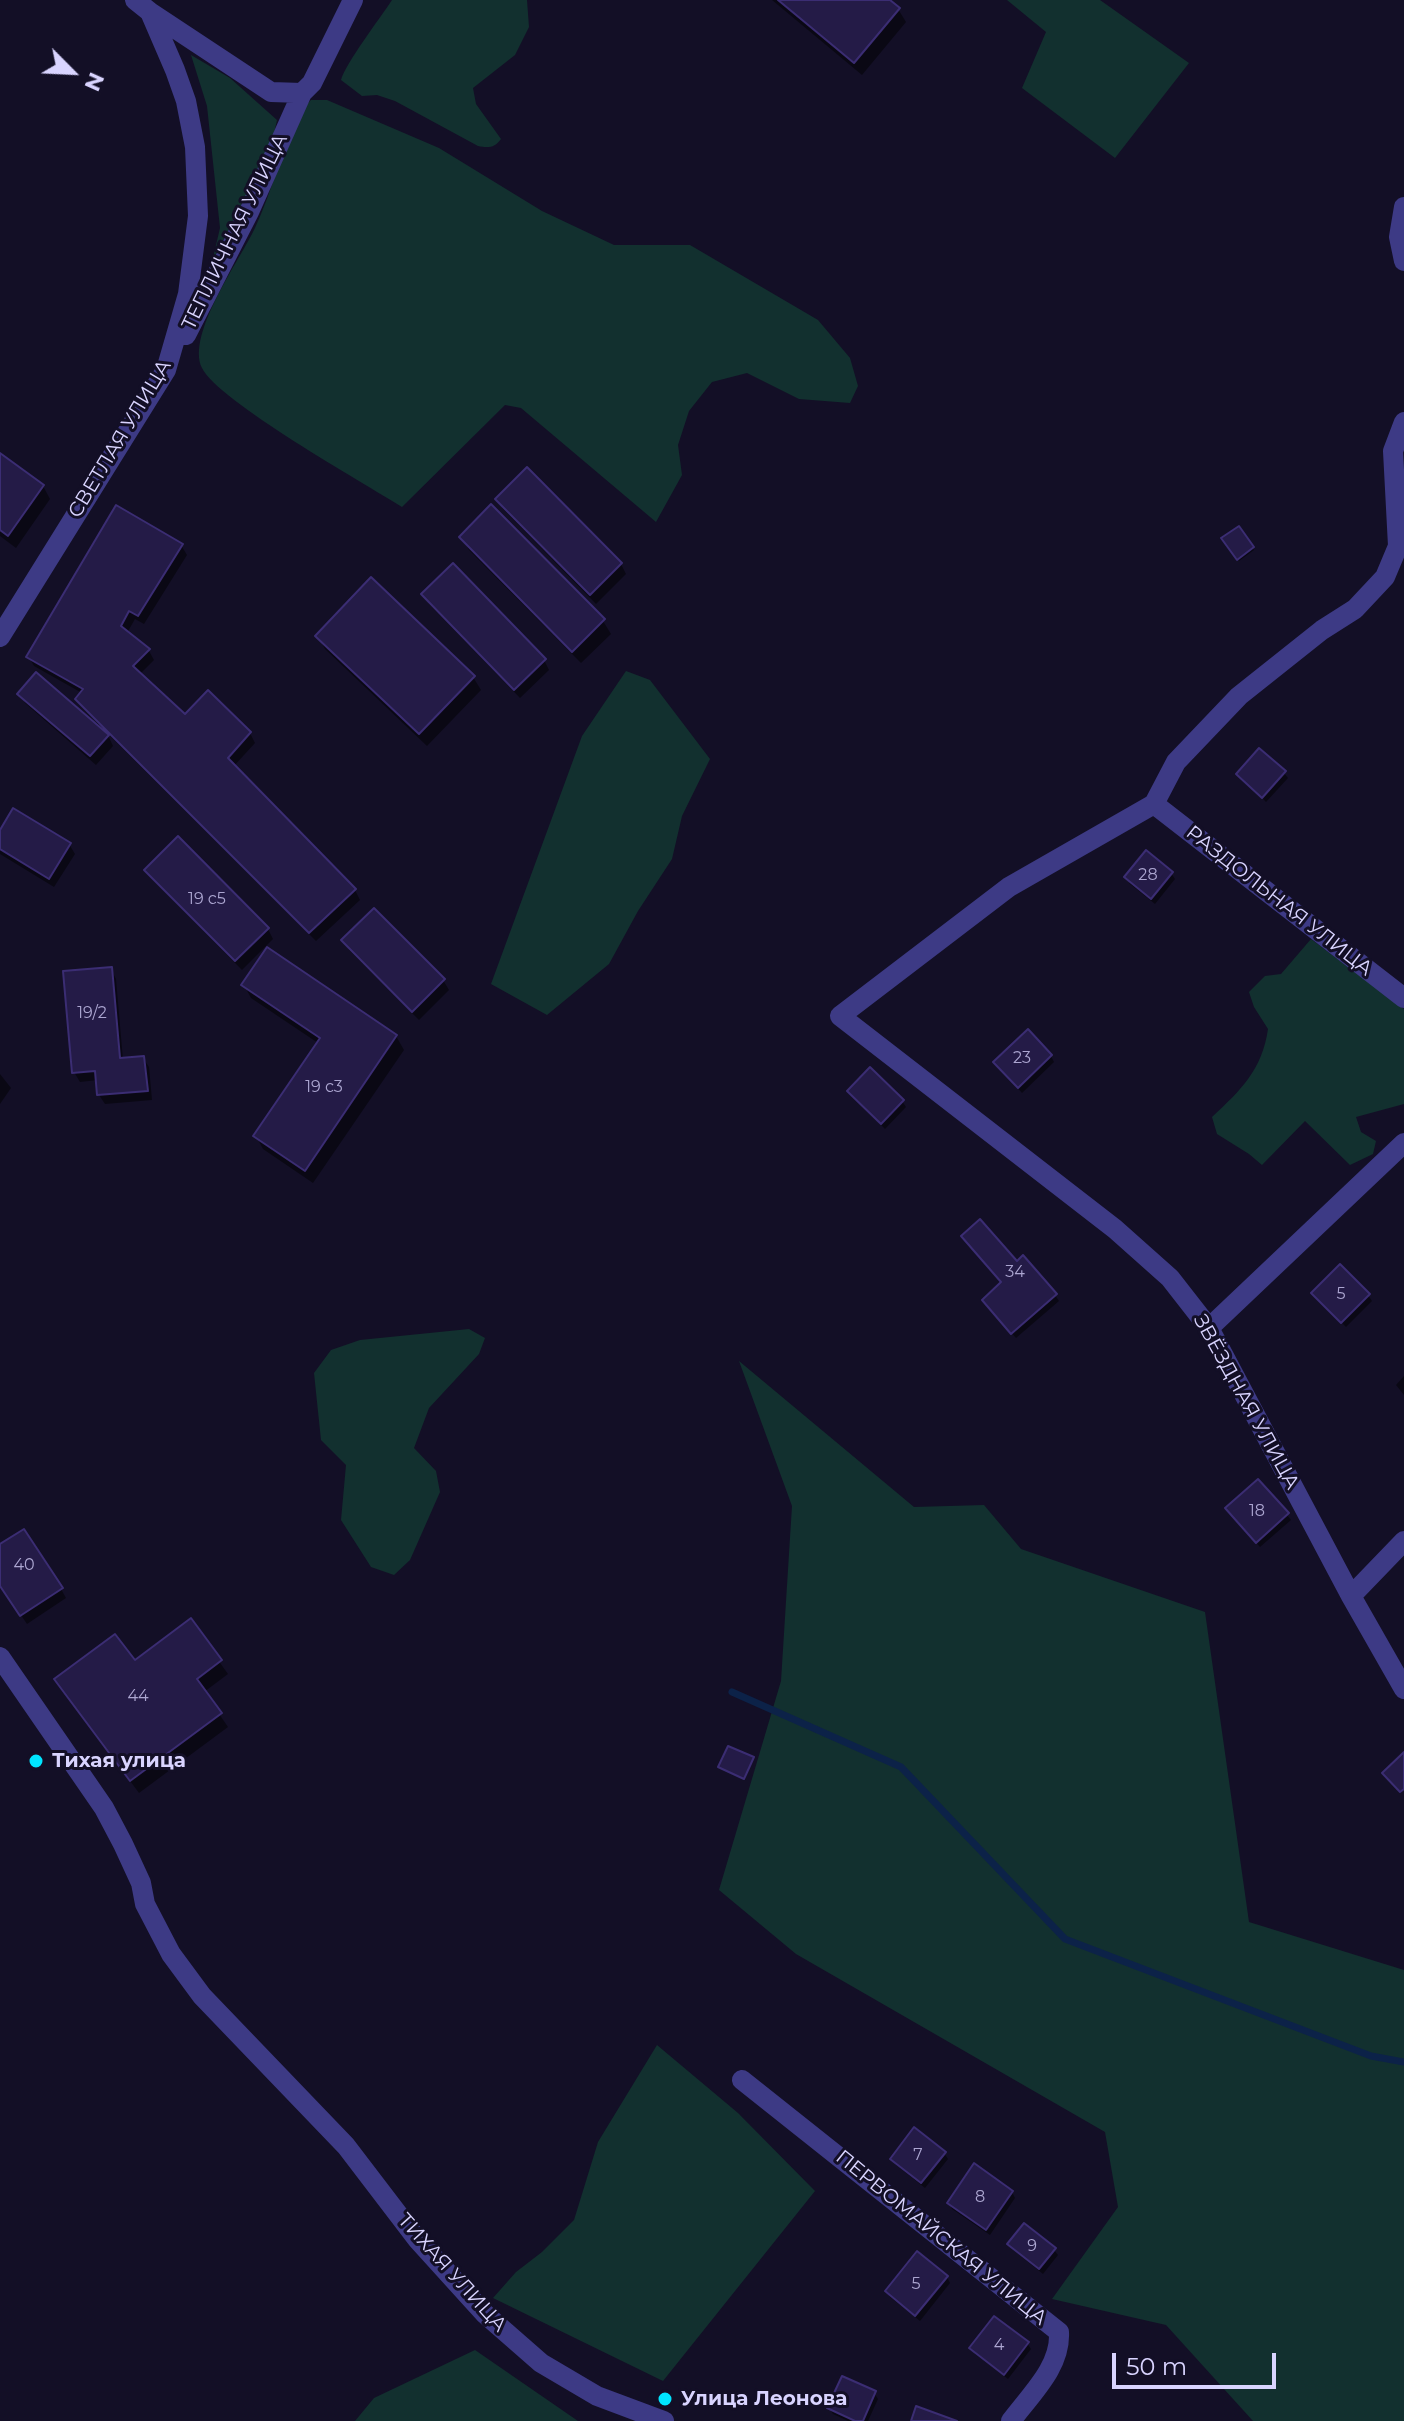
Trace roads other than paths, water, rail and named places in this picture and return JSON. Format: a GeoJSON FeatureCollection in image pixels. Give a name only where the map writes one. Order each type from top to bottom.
{"type":"FeatureCollection","features":[{"type":"Feature","properties":{"kind":"street","name":"ТЕПЛИЧНАЯ УЛИЦА"},"geometry":{"type":"LineString","coordinates":[[166,370],[249,212],[302,93],[312,83],[353,0]]}},
{"type":"Feature","properties":{"kind":"street"},"geometry":{"type":"LineString","coordinates":[[142,6],[271,92],[302,93]]}},
{"type":"Feature","properties":{"kind":"street","name":"СВЕТЛАЯ УЛИЦА"},"geometry":{"type":"LineString","coordinates":[[0,637],[166,370],[188,294],[198,216],[195,147],[186,101],[142,6]]}},
{"type":"Feature","properties":{"kind":"street"},"geometry":{"type":"LineString","coordinates":[[1404,207],[1399,237],[1404,261]]}},
{"type":"Feature","properties":{"kind":"street"},"geometry":{"type":"LineString","coordinates":[[1154,804],[1176,762],[1239,696],[1322,630],[1355,609],[1385,577],[1398,546],[1393,451],[1404,422]]}},
{"type":"Feature","properties":{"kind":"street","name":"РАЗДОЛЬНАЯ УЛИЦА"},"geometry":{"type":"LineString","coordinates":[[1154,804],[1404,998]]}},
{"type":"Feature","properties":{"kind":"street","name":"ЗВЁЗДНАЯ УЛИЦА"},"geometry":{"type":"LineString","coordinates":[[1154,804],[1009,887],[840,1016],[1115,1229],[1170,1278],[1209,1328],[1351,1596],[1404,1689]]}},
{"type":"Feature","properties":{"kind":"street"},"geometry":{"type":"LineString","coordinates":[[1209,1328],[1404,1143]]}},
{"type":"Feature","properties":{"kind":"street"},"geometry":{"type":"LineString","coordinates":[[1351,1596],[1404,1541]]}},
{"type":"Feature","properties":{"kind":"street","name":"ТИХАЯ УЛИЦА"},"geometry":{"type":"LineString","coordinates":[[0,1657],[104,1808],[141,1883],[145,1904],[171,1954],[202,1996],[346,2146],[417,2239],[485,2314],[541,2363],[597,2396],[664,2421]]}},
{"type":"Feature","properties":{"kind":"street","name":"ПЕРВОМАЙСКАЯ УЛИЦА"},"geometry":{"type":"LineString","coordinates":[[742,2080],[1059,2332],[1060,2348],[1055,2362],[1011,2421]]}},
{"type":"Feature","properties":{"kind":"waterway"},"geometry":{"type":"LineString","coordinates":[[732,1692],[901,1767],[1065,1939],[1371,2056],[1404,2062]]}},
{"type":"Feature","properties":{"kind":"place","name":"Тихая улица"},"geometry":{"type":"Point","coordinates":[36,1761]}},
{"type":"Feature","properties":{"kind":"place","name":"Улица Леонова"},"geometry":{"type":"Point","coordinates":[665,2399]}}]}
